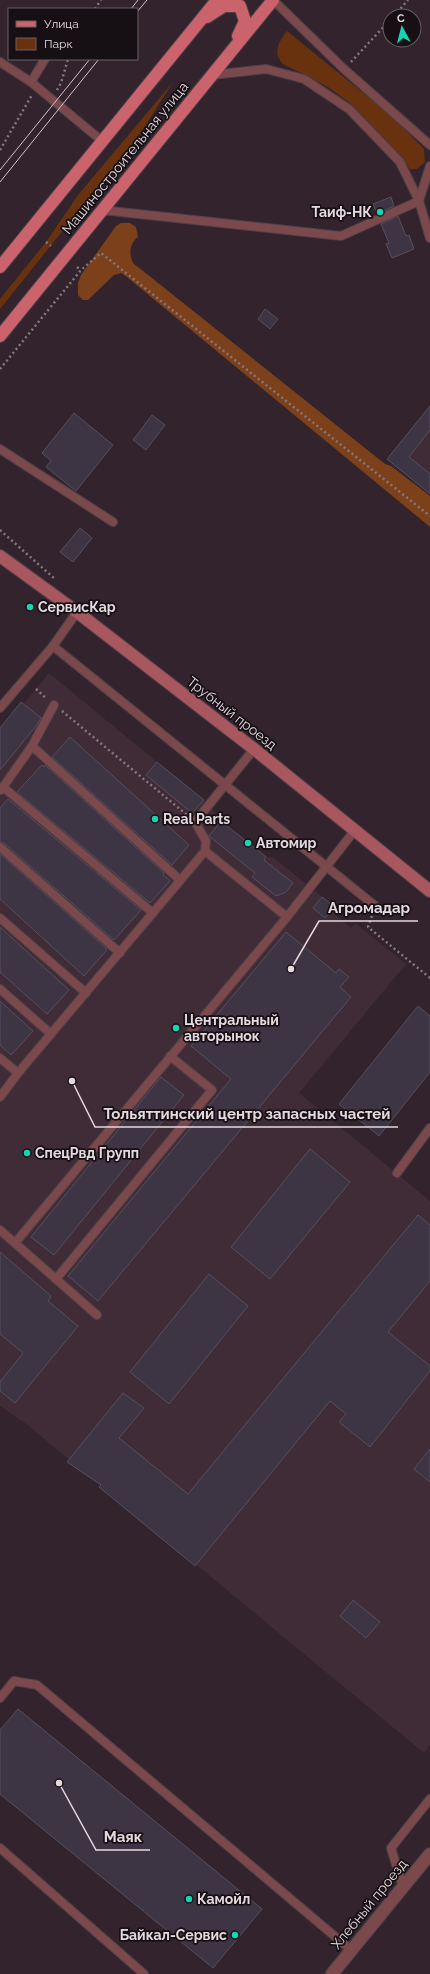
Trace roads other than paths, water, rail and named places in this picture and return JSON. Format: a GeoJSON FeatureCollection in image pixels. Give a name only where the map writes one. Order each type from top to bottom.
{"type":"FeatureCollection","features":[{"type":"Feature","properties":{"kind":"main road","name":"Машиностроительная улица"},"geometry":{"type":"LineString","coordinates":[[0,267],[216,0]]}},
{"type":"Feature","properties":{"kind":"main road","name":"Машиностроительная улица"},"geometry":{"type":"LineString","coordinates":[[0,336],[273,0]]}},
{"type":"Feature","properties":{"kind":"main road"},"geometry":{"type":"LineString","coordinates":[[198,22],[224,6],[240,6],[245,21],[232,50]]}},
{"type":"Feature","properties":{"kind":"street"},"geometry":{"type":"LineString","coordinates":[[0,551],[12,563]]}},
{"type":"Feature","properties":{"kind":"street"},"geometry":{"type":"LineString","coordinates":[[0,556],[12,563]]}},
{"type":"Feature","properties":{"kind":"street","name":"Трубный проезд"},"geometry":{"type":"LineString","coordinates":[[12,563],[254,749],[430,891]]}},
{"type":"Feature","properties":{"kind":"street","name":"Хлебный проезд"},"geometry":{"type":"LineString","coordinates":[[332,1974],[430,1854]]}},
{"type":"Feature","properties":{"kind":"lane"},"geometry":{"type":"LineString","coordinates":[[273,0],[344,69],[430,145]]}},
{"type":"Feature","properties":{"kind":"lane"},"geometry":{"type":"LineString","coordinates":[[31,82],[43,60]]}},
{"type":"Feature","properties":{"kind":"lane"},"geometry":{"type":"LineString","coordinates":[[0,62],[31,82],[102,142]]}},
{"type":"Feature","properties":{"kind":"lane"},"geometry":{"type":"LineString","coordinates":[[212,75],[266,69],[304,78],[349,109],[400,162],[419,201],[430,238]]}},
{"type":"Feature","properties":{"kind":"lane"},"geometry":{"type":"LineString","coordinates":[[102,210],[341,236],[419,201],[430,166]]}},
{"type":"Feature","properties":{"kind":"lane"},"geometry":{"type":"LineString","coordinates":[[0,449],[113,522]]}},
{"type":"Feature","properties":{"kind":"lane"},"geometry":{"type":"LineString","coordinates":[[0,708],[52,646],[77,612]]}},
{"type":"Feature","properties":{"kind":"lane"},"geometry":{"type":"LineString","coordinates":[[52,646],[377,908]]}},
{"type":"Feature","properties":{"kind":"lane"},"geometry":{"type":"LineString","coordinates":[[54,705],[32,746],[2,789],[153,913]]}},
{"type":"Feature","properties":{"kind":"lane"},"geometry":{"type":"LineString","coordinates":[[32,746],[180,880]]}},
{"type":"Feature","properties":{"kind":"lane"},"geometry":{"type":"LineString","coordinates":[[0,1097],[18,1073],[205,852],[206,841],[195,822],[254,749]]}},
{"type":"Feature","properties":{"kind":"lane"},"geometry":{"type":"LineString","coordinates":[[15,1243],[286,917],[355,830]]}},
{"type":"Feature","properties":{"kind":"lane"},"geometry":{"type":"LineString","coordinates":[[0,847],[120,953]]}},
{"type":"Feature","properties":{"kind":"lane"},"geometry":{"type":"LineString","coordinates":[[205,852],[286,917]]}},
{"type":"Feature","properties":{"kind":"lane"},"geometry":{"type":"LineString","coordinates":[[0,918],[86,993]]}},
{"type":"Feature","properties":{"kind":"lane"},"geometry":{"type":"LineString","coordinates":[[0,989],[51,1034]]}},
{"type":"Feature","properties":{"kind":"lane"},"geometry":{"type":"LineString","coordinates":[[56,1279],[212,1090],[170,1056]]}},
{"type":"Feature","properties":{"kind":"lane"},"geometry":{"type":"LineString","coordinates":[[0,1058],[18,1073]]}},
{"type":"Feature","properties":{"kind":"lane"},"geometry":{"type":"LineString","coordinates":[[397,1173],[430,1128]]}},
{"type":"Feature","properties":{"kind":"lane"},"geometry":{"type":"LineString","coordinates":[[0,1230],[97,1315]]}},
{"type":"Feature","properties":{"kind":"lane"},"geometry":{"type":"LineString","coordinates":[[0,1698],[14,1681],[37,1685],[351,1950]]}},
{"type":"Feature","properties":{"kind":"lane"},"geometry":{"type":"LineString","coordinates":[[403,1887],[391,1848],[430,1800]]}},
{"type":"Feature","properties":{"kind":"lane"},"geometry":{"type":"LineString","coordinates":[[0,1848],[144,1974]]}},
{"type":"Feature","properties":{"kind":"tram line"},"geometry":{"type":"LineString","coordinates":[[132,8],[138,0]]}},
{"type":"Feature","properties":{"kind":"tram line"},"geometry":{"type":"LineString","coordinates":[[138,11],[147,0]]}},
{"type":"Feature","properties":{"kind":"tram line"},"geometry":{"type":"LineString","coordinates":[[0,170],[89,60]]}},
{"type":"Feature","properties":{"kind":"tram line"},"geometry":{"type":"LineString","coordinates":[[0,182],[98,60]]}},
{"type":"Feature","properties":{"kind":"place","name":"Таиф-НК"},"geometry":{"type":"Point","coordinates":[380,212]}},
{"type":"Feature","properties":{"kind":"place","name":"СервисКар"},"geometry":{"type":"Point","coordinates":[30,607]}},
{"type":"Feature","properties":{"kind":"place","name":"Real Parts"},"geometry":{"type":"Point","coordinates":[155,819]}},
{"type":"Feature","properties":{"kind":"place","name":"Автомир"},"geometry":{"type":"Point","coordinates":[248,843]}},
{"type":"Feature","properties":{"kind":"place","name":"Агромадар"},"geometry":{"type":"Point","coordinates":[291,969]}},
{"type":"Feature","properties":{"kind":"place","name":"Центральный авторынок"},"geometry":{"type":"Point","coordinates":[176,1028]}},
{"type":"Feature","properties":{"kind":"place","name":"Тольяттинский центр запасных частей"},"geometry":{"type":"Point","coordinates":[72,1081]}},
{"type":"Feature","properties":{"kind":"place","name":"СпецРвд Групп"},"geometry":{"type":"Point","coordinates":[27,1153]}},
{"type":"Feature","properties":{"kind":"place","name":"Маяк"},"geometry":{"type":"Point","coordinates":[59,1783]}},
{"type":"Feature","properties":{"kind":"place","name":"Камойл"},"geometry":{"type":"Point","coordinates":[189,1899]}},
{"type":"Feature","properties":{"kind":"place","name":"Байкал-Сервис"},"geometry":{"type":"Point","coordinates":[235,1935]}}]}
